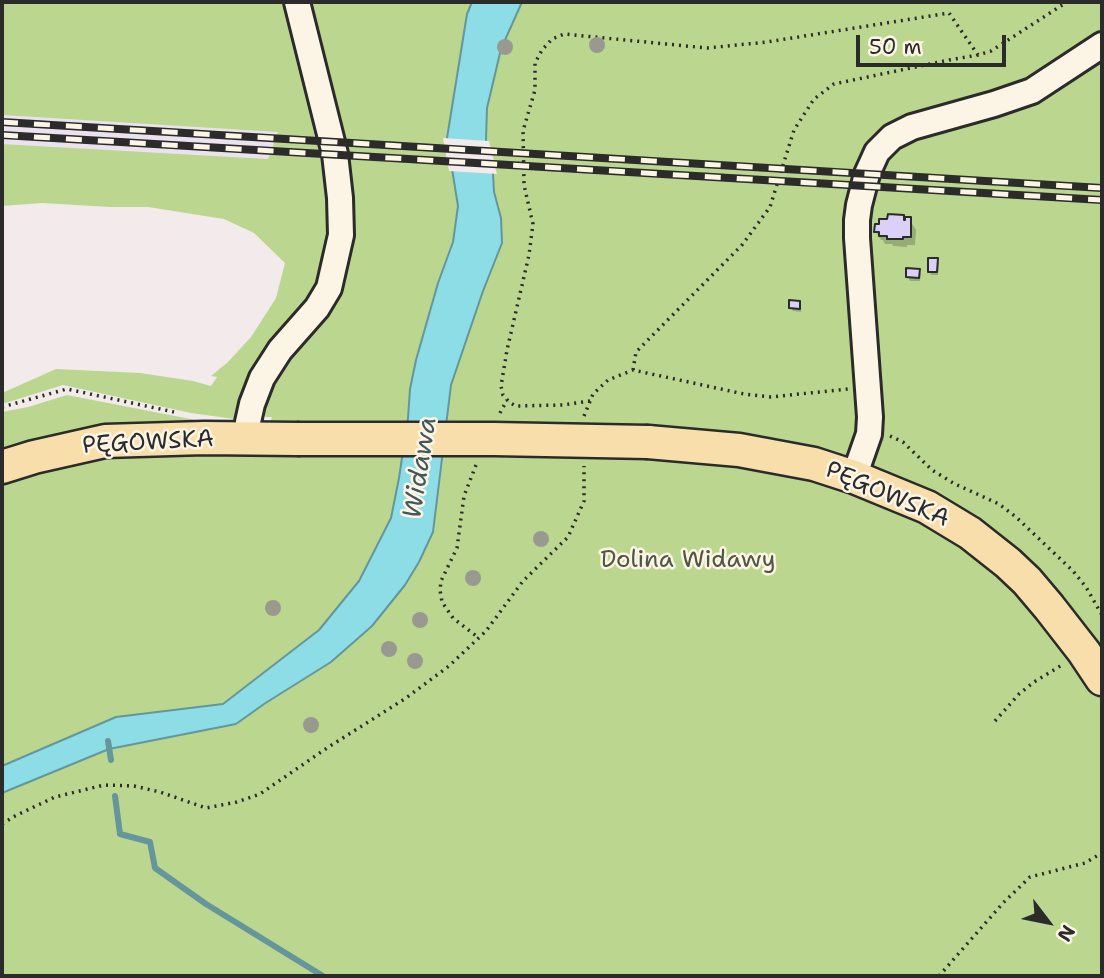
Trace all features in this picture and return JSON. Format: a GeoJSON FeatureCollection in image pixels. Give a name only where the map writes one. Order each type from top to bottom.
{"type":"FeatureCollection","features":[{"type":"Feature","properties":{"kind":"main road","name":"PĘGOWSKA"},"geometry":{"type":"LineString","coordinates":[[2,467],[34,457],[105,442],[204,438],[648,442],[738,450],[814,464],[927,507],[951,520],[985,545],[1027,581],[1084,652],[1102,679]]}},
{"type":"Feature","properties":{"kind":"lane"},"geometry":{"type":"LineString","coordinates":[[249,439],[248,422],[262,378],[280,350],[317,309],[329,288],[341,235],[335,154],[297,2]]}},
{"type":"Feature","properties":{"kind":"lane"},"geometry":{"type":"LineString","coordinates":[[854,477],[869,434],[870,417],[857,220],[867,174],[877,152],[892,137],[912,127],[994,104],[1032,90],[1102,45]]}},
{"type":"Feature","properties":{"kind":"path"},"geometry":{"type":"LineString","coordinates":[[867,387],[771,397],[744,394],[633,370],[636,352],[742,245],[770,207],[794,130],[814,99],[834,84],[991,51],[1067,2]]}},
{"type":"Feature","properties":{"kind":"path"},"geometry":{"type":"LineString","coordinates":[[590,400],[563,405],[516,406],[503,395],[501,386],[529,256],[533,224],[524,184],[523,131],[535,90],[535,63],[552,39],[564,34],[707,48],[767,42],[949,13],[978,55]]}},
{"type":"Feature","properties":{"kind":"path"},"geometry":{"type":"LineString","coordinates":[[2,407],[67,389],[184,414]]}},
{"type":"Feature","properties":{"kind":"path"},"geometry":{"type":"LineString","coordinates":[[495,424],[507,400]]}},
{"type":"Feature","properties":{"kind":"path"},"geometry":{"type":"LineString","coordinates":[[869,434],[884,434],[903,442],[932,470],[999,504],[1016,517],[1073,571],[1102,615]]}},
{"type":"Feature","properties":{"kind":"path"},"geometry":{"type":"LineString","coordinates":[[478,460],[464,496],[457,548],[441,581],[440,590],[442,602],[453,618],[479,638]]}},
{"type":"Feature","properties":{"kind":"path"},"geometry":{"type":"LineString","coordinates":[[2,824],[55,797],[104,785],[134,786],[206,808],[260,794],[449,666],[486,631],[523,581],[568,537]]}},
{"type":"Feature","properties":{"kind":"path"},"geometry":{"type":"LineString","coordinates":[[995,721],[1018,694],[1084,652]]}},
{"type":"Feature","properties":{"kind":"path"},"geometry":{"type":"LineString","coordinates":[[939,976],[1003,903],[1030,877],[1085,863],[1102,853]]}},
{"type":"Feature","properties":{"kind":"shaded area"},"geometry":{"type":"Polygon","coordinates":[[[2,115],[321,134],[322,162],[2,144],[2,115]]]}},
{"type":"Feature","properties":{"kind":"green space","name":"Dolina Widawy"},"geometry":{"type":"Polygon","coordinates":[[[2,2],[283,2],[309,97],[306,2],[1102,2],[1102,976],[2,976],[2,480],[107,454],[263,455],[265,427],[269,426],[272,417],[266,417],[261,411],[234,419],[191,413],[63,385],[2,404],[2,393],[56,369],[140,373],[211,386],[217,377],[211,376],[251,337],[276,298],[285,263],[254,233],[224,219],[148,207],[42,203],[2,206],[2,144],[268,159],[278,132],[2,115],[2,2]]]}},
{"type":"Feature","properties":{"kind":"green space"},"geometry":{"type":"Polygon","coordinates":[[[67,395],[211,423],[2,453],[2,412],[67,395]]]}},
{"type":"Feature","properties":{"kind":"water","name":"Widawa"},"geometry":{"type":"Polygon","coordinates":[[[472,2],[522,2],[501,49],[487,108],[486,140],[501,218],[502,243],[451,385],[433,532],[419,562],[405,585],[372,626],[331,662],[236,724],[109,749],[2,793],[2,766],[116,717],[223,704],[319,630],[359,581],[391,518],[416,360],[453,242],[458,206],[447,138],[467,14],[472,2]]]}},
{"type":"Feature","properties":{"kind":"pier"},"geometry":{"type":"Polygon","coordinates":[[[443,138],[489,141],[497,174],[449,171],[443,138]]]}},
{"type":"Feature","properties":{"kind":"building"},"geometry":{"type":"Polygon","coordinates":[[[888,214],[904,215],[904,220],[905,217],[911,217],[911,237],[887,239],[887,236],[879,236],[879,232],[874,232],[875,224],[879,224],[879,219],[887,219],[888,214]]]}},
{"type":"Feature","properties":{"kind":"building"},"geometry":{"type":"Polygon","coordinates":[[[928,258],[938,258],[937,272],[928,272],[928,258]]]}},
{"type":"Feature","properties":{"kind":"building"},"geometry":{"type":"Polygon","coordinates":[[[906,268],[920,269],[919,278],[906,277],[906,268]]]}},
{"type":"Feature","properties":{"kind":"building"},"geometry":{"type":"Polygon","coordinates":[[[789,300],[800,301],[800,309],[789,308],[789,300]]]}},
{"type":"Feature","properties":{"kind":"waterway"},"geometry":{"type":"LineString","coordinates":[[108,741],[111,760]]}},
{"type":"Feature","properties":{"kind":"waterway"},"geometry":{"type":"LineString","coordinates":[[115,796],[120,834],[150,842],[155,868],[206,904],[323,976]]}},
{"type":"Feature","properties":{"kind":"railway"},"geometry":{"type":"LineString","coordinates":[[2,122],[1102,188]]}},
{"type":"Feature","properties":{"kind":"railway"},"geometry":{"type":"LineString","coordinates":[[2,135],[1102,200]]}}]}
